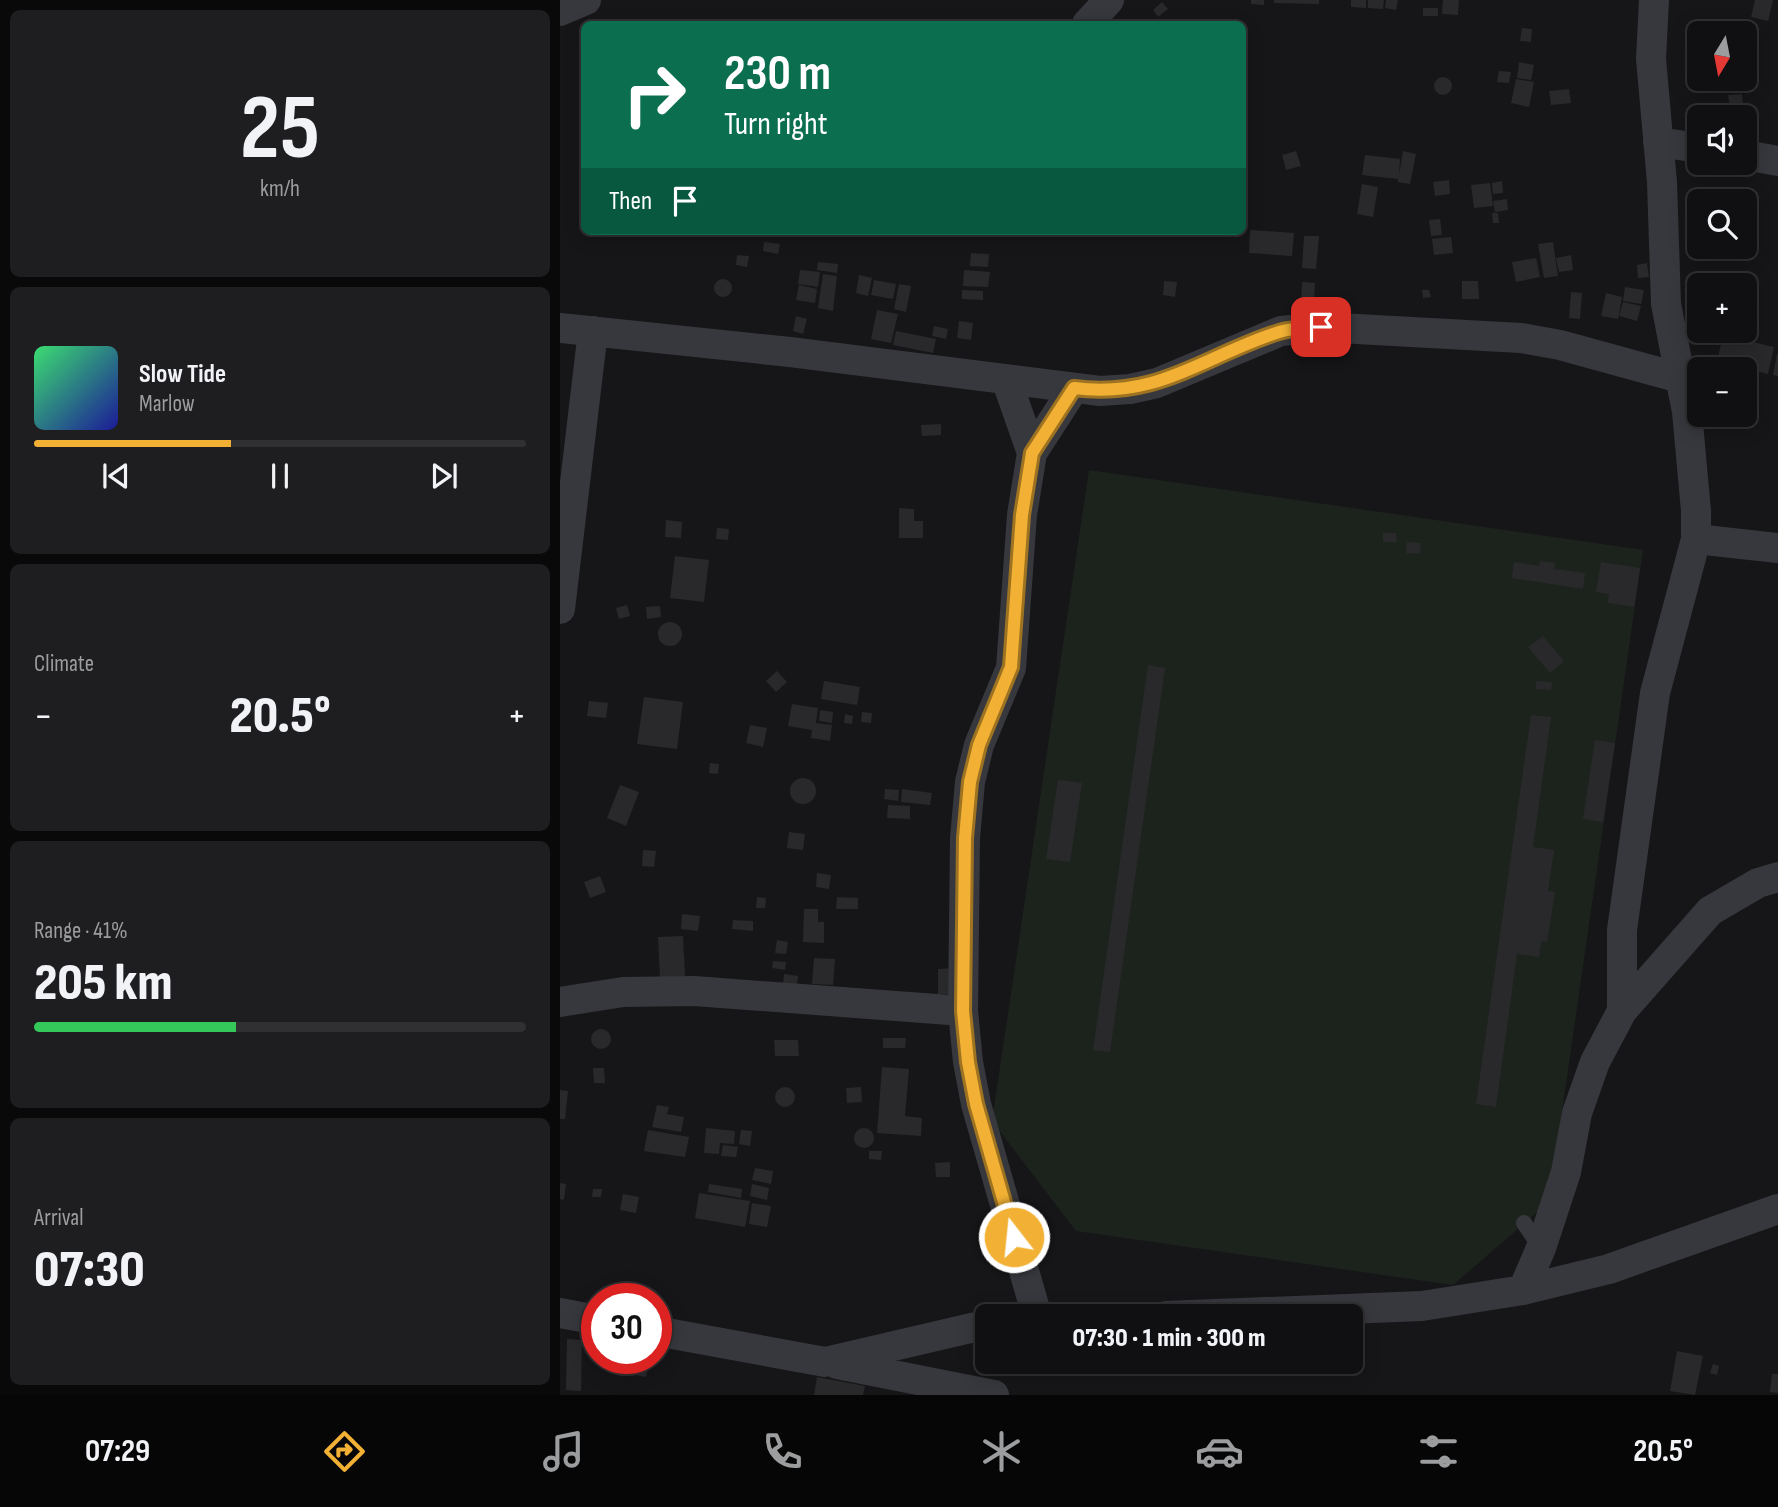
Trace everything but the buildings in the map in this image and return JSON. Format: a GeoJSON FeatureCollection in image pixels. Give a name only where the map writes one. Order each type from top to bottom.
{"type":"FeatureCollection","features":[{"type":"Feature","properties":{"kind":"street"},"geometry":{"type":"LineString","coordinates":[[560,11],[586,0]]}},
{"type":"Feature","properties":{"kind":"street"},"geometry":{"type":"LineString","coordinates":[[1090,21],[1109,0]]}},
{"type":"Feature","properties":{"kind":"street"},"geometry":{"type":"LineString","coordinates":[[1622,1011],[1622,930],[1655,693],[1696,539],[1687,412],[1666,304],[1662,182],[1651,59],[1654,0]]}},
{"type":"Feature","properties":{"kind":"street"},"geometry":{"type":"LineString","coordinates":[[1658,142],[1687,146]]}},
{"type":"Feature","properties":{"kind":"street"},"geometry":{"type":"LineString","coordinates":[[1757,157],[1778,161]]}},
{"type":"Feature","properties":{"kind":"street"},"geometry":{"type":"LineString","coordinates":[[560,328],[790,352],[1100,391],[1130,389],[1157,383],[1281,331],[1321,327],[1521,338],[1560,345],[1680,378]]}},
{"type":"Feature","properties":{"kind":"street"},"geometry":{"type":"LineString","coordinates":[[560,609],[593,331]]}},
{"type":"Feature","properties":{"kind":"street"},"geometry":{"type":"LineString","coordinates":[[1006,379],[1032,453]]}},
{"type":"Feature","properties":{"kind":"street"},"geometry":{"type":"LineString","coordinates":[[1034,1304],[976,1104],[968,1062],[963,1011],[965,838],[970,782],[979,745],[1011,667],[1022,515],[1032,453],[1074,388]]}},
{"type":"Feature","properties":{"kind":"street"},"geometry":{"type":"LineString","coordinates":[[1696,539],[1778,548]]}},
{"type":"Feature","properties":{"kind":"street"},"geometry":{"type":"LineString","coordinates":[[1523,1290],[1541,1248],[1566,1172],[1577,1113],[1595,1062],[1622,1011],[1710,911],[1758,883],[1778,877]]}},
{"type":"Feature","properties":{"kind":"street"},"geometry":{"type":"LineString","coordinates":[[560,1002],[623,992],[694,991],[963,1011]]}},
{"type":"Feature","properties":{"kind":"street"},"geometry":{"type":"LineString","coordinates":[[1363,1309],[1422,1307],[1523,1290],[1609,1269],[1778,1209]]}},
{"type":"Feature","properties":{"kind":"street"},"geometry":{"type":"LineString","coordinates":[[560,1313],[581,1317]]}},
{"type":"Feature","properties":{"kind":"street"},"geometry":{"type":"LineString","coordinates":[[825,1362],[975,1328]]}},
{"type":"Feature","properties":{"kind":"street"},"geometry":{"type":"LineString","coordinates":[[672,1334],[994,1395]]}},
{"type":"Feature","properties":{"kind":"lane"},"geometry":{"type":"LineString","coordinates":[[1524,1223],[1541,1248]]}},
{"type":"Feature","properties":{"kind":"shaded area"},"geometry":{"type":"Polygon","coordinates":[[[1089,470],[1643,550],[1549,1202],[1453,1285],[1076,1231],[992,1121],[1089,470]]]}},
{"type":"Feature","properties":{"kind":"route"},"geometry":{"type":"LineString","coordinates":[[1014,1237],[976,1104],[968,1062],[963,1011],[965,838],[970,782],[979,745],[1011,667],[1022,515],[1032,453],[1074,388],[1100,391],[1130,389],[1157,383],[1281,331],[1321,327]]}}]}
